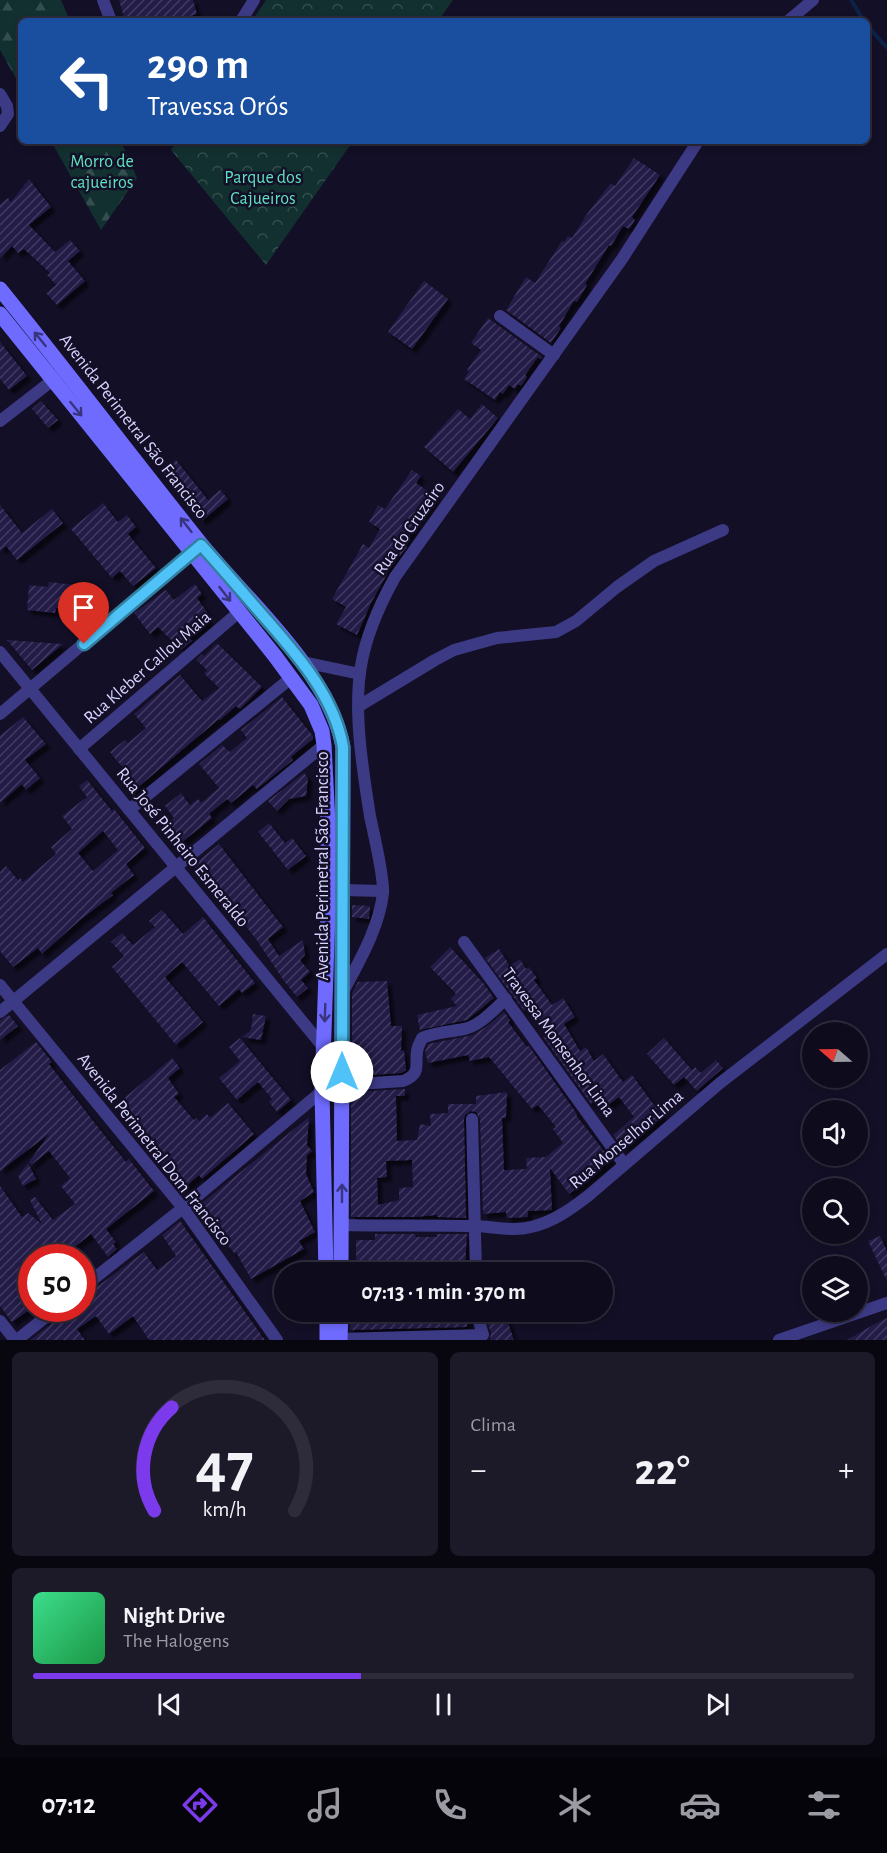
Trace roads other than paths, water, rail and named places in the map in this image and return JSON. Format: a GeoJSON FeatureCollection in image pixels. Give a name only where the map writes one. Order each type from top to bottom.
{"type":"FeatureCollection","features":[{"type":"Feature","properties":{"kind":"main road","name":"Avenida Perimetral São Francisco"},"geometry":{"type":"LineString","coordinates":[[0,289],[66,370],[197,549],[239,612],[291,678],[317,718],[322,731],[328,823],[322,1090],[326,1262]]}},
{"type":"Feature","properties":{"kind":"main road","name":"Avenida Perimetral São Francisco"},"geometry":{"type":"LineString","coordinates":[[0,314],[197,549],[303,662],[332,709],[343,747],[341,1262]]}},
{"type":"Feature","properties":{"kind":"main road"},"geometry":{"type":"LineString","coordinates":[[327,1322],[327,1340]]}},
{"type":"Feature","properties":{"kind":"main road"},"geometry":{"type":"LineString","coordinates":[[340,1340],[341,1322]]}},
{"type":"Feature","properties":{"kind":"street"},"geometry":{"type":"LineString","coordinates":[[102,0],[110,18]]}},
{"type":"Feature","properties":{"kind":"street"},"geometry":{"type":"LineString","coordinates":[[243,18],[254,0]]}},
{"type":"Feature","properties":{"kind":"street"},"geometry":{"type":"LineString","coordinates":[[792,18],[813,0]]}},
{"type":"Feature","properties":{"kind":"street"},"geometry":{"type":"LineString","coordinates":[[0,94],[7,106],[8,114],[0,125]]}},
{"type":"Feature","properties":{"kind":"street","name":"Rua do Cruzeiro"},"geometry":{"type":"LineString","coordinates":[[341,995],[374,927],[383,891],[362,759],[360,674],[368,639],[395,577],[622,259],[696,144]]}},
{"type":"Feature","properties":{"kind":"street"},"geometry":{"type":"LineString","coordinates":[[500,316],[554,355]]}},
{"type":"Feature","properties":{"kind":"street"},"geometry":{"type":"LineString","coordinates":[[0,421],[66,370]]}},
{"type":"Feature","properties":{"kind":"street"},"geometry":{"type":"LineString","coordinates":[[359,706],[454,650],[497,638],[556,632],[576,621],[617,586],[654,561],[723,530]]}},
{"type":"Feature","properties":{"kind":"street"},"geometry":{"type":"LineString","coordinates":[[0,714],[197,549]]}},
{"type":"Feature","properties":{"kind":"street","name":"Rua Kleber Callou Maia"},"geometry":{"type":"LineString","coordinates":[[79,749],[239,612]]}},
{"type":"Feature","properties":{"kind":"street","name":"Rua José Pinheiro Esmeraldo"},"geometry":{"type":"LineString","coordinates":[[0,652],[324,1048],[342,1060]]}},
{"type":"Feature","properties":{"kind":"street"},"geometry":{"type":"LineString","coordinates":[[303,662],[360,674]]}},
{"type":"Feature","properties":{"kind":"street"},"geometry":{"type":"LineString","coordinates":[[129,810],[291,678]]}},
{"type":"Feature","properties":{"kind":"street"},"geometry":{"type":"LineString","coordinates":[[0,1012],[324,745]]}},
{"type":"Feature","properties":{"kind":"street"},"geometry":{"type":"LineString","coordinates":[[343,890],[383,891]]}},
{"type":"Feature","properties":{"kind":"street","name":"Travessa Monsenhor Lima"},"geometry":{"type":"LineString","coordinates":[[464,942],[624,1164]]}},
{"type":"Feature","properties":{"kind":"street","name":"Rua Monselhor Lima"},"geometry":{"type":"LineString","coordinates":[[342,1225],[475,1226],[518,1229],[540,1224],[567,1211],[720,1083],[887,954]]}},
{"type":"Feature","properties":{"kind":"street","name":"Avenida Perimetral Dom Francisco"},"geometry":{"type":"LineString","coordinates":[[0,985],[183,1208],[277,1340]]}},
{"type":"Feature","properties":{"kind":"street"},"geometry":{"type":"LineString","coordinates":[[342,1085],[408,1079],[416,1071],[417,1049],[422,1038],[432,1034],[466,1029],[479,1022],[506,999]]}},
{"type":"Feature","properties":{"kind":"street"},"geometry":{"type":"LineString","coordinates":[[96,1277],[183,1208],[322,1090]]}},
{"type":"Feature","properties":{"kind":"street"},"geometry":{"type":"LineString","coordinates":[[472,1119],[476,1262]]}},
{"type":"Feature","properties":{"kind":"street"},"geometry":{"type":"LineString","coordinates":[[779,1340],[887,1303]]}},
{"type":"Feature","properties":{"kind":"street"},"geometry":{"type":"LineString","coordinates":[[0,1321],[16,1340],[39,1322]]}},
{"type":"Feature","properties":{"kind":"street"},"geometry":{"type":"LineString","coordinates":[[340,1340],[483,1335],[479,1322]]}},
{"type":"Feature","properties":{"kind":"waterway"},"geometry":{"type":"LineString","coordinates":[[851,0],[862,18]]}},
{"type":"Feature","properties":{"kind":"waterway"},"geometry":{"type":"LineString","coordinates":[[870,28],[887,48]]}},
{"type":"Feature","properties":{"kind":"park label","name":"Morro de cajueiros"},"geometry":{"type":"Point","coordinates":[102,171]}},
{"type":"Feature","properties":{"kind":"park label","name":"Parque dos Cajueiros"},"geometry":{"type":"Point","coordinates":[263,187]}}]}
